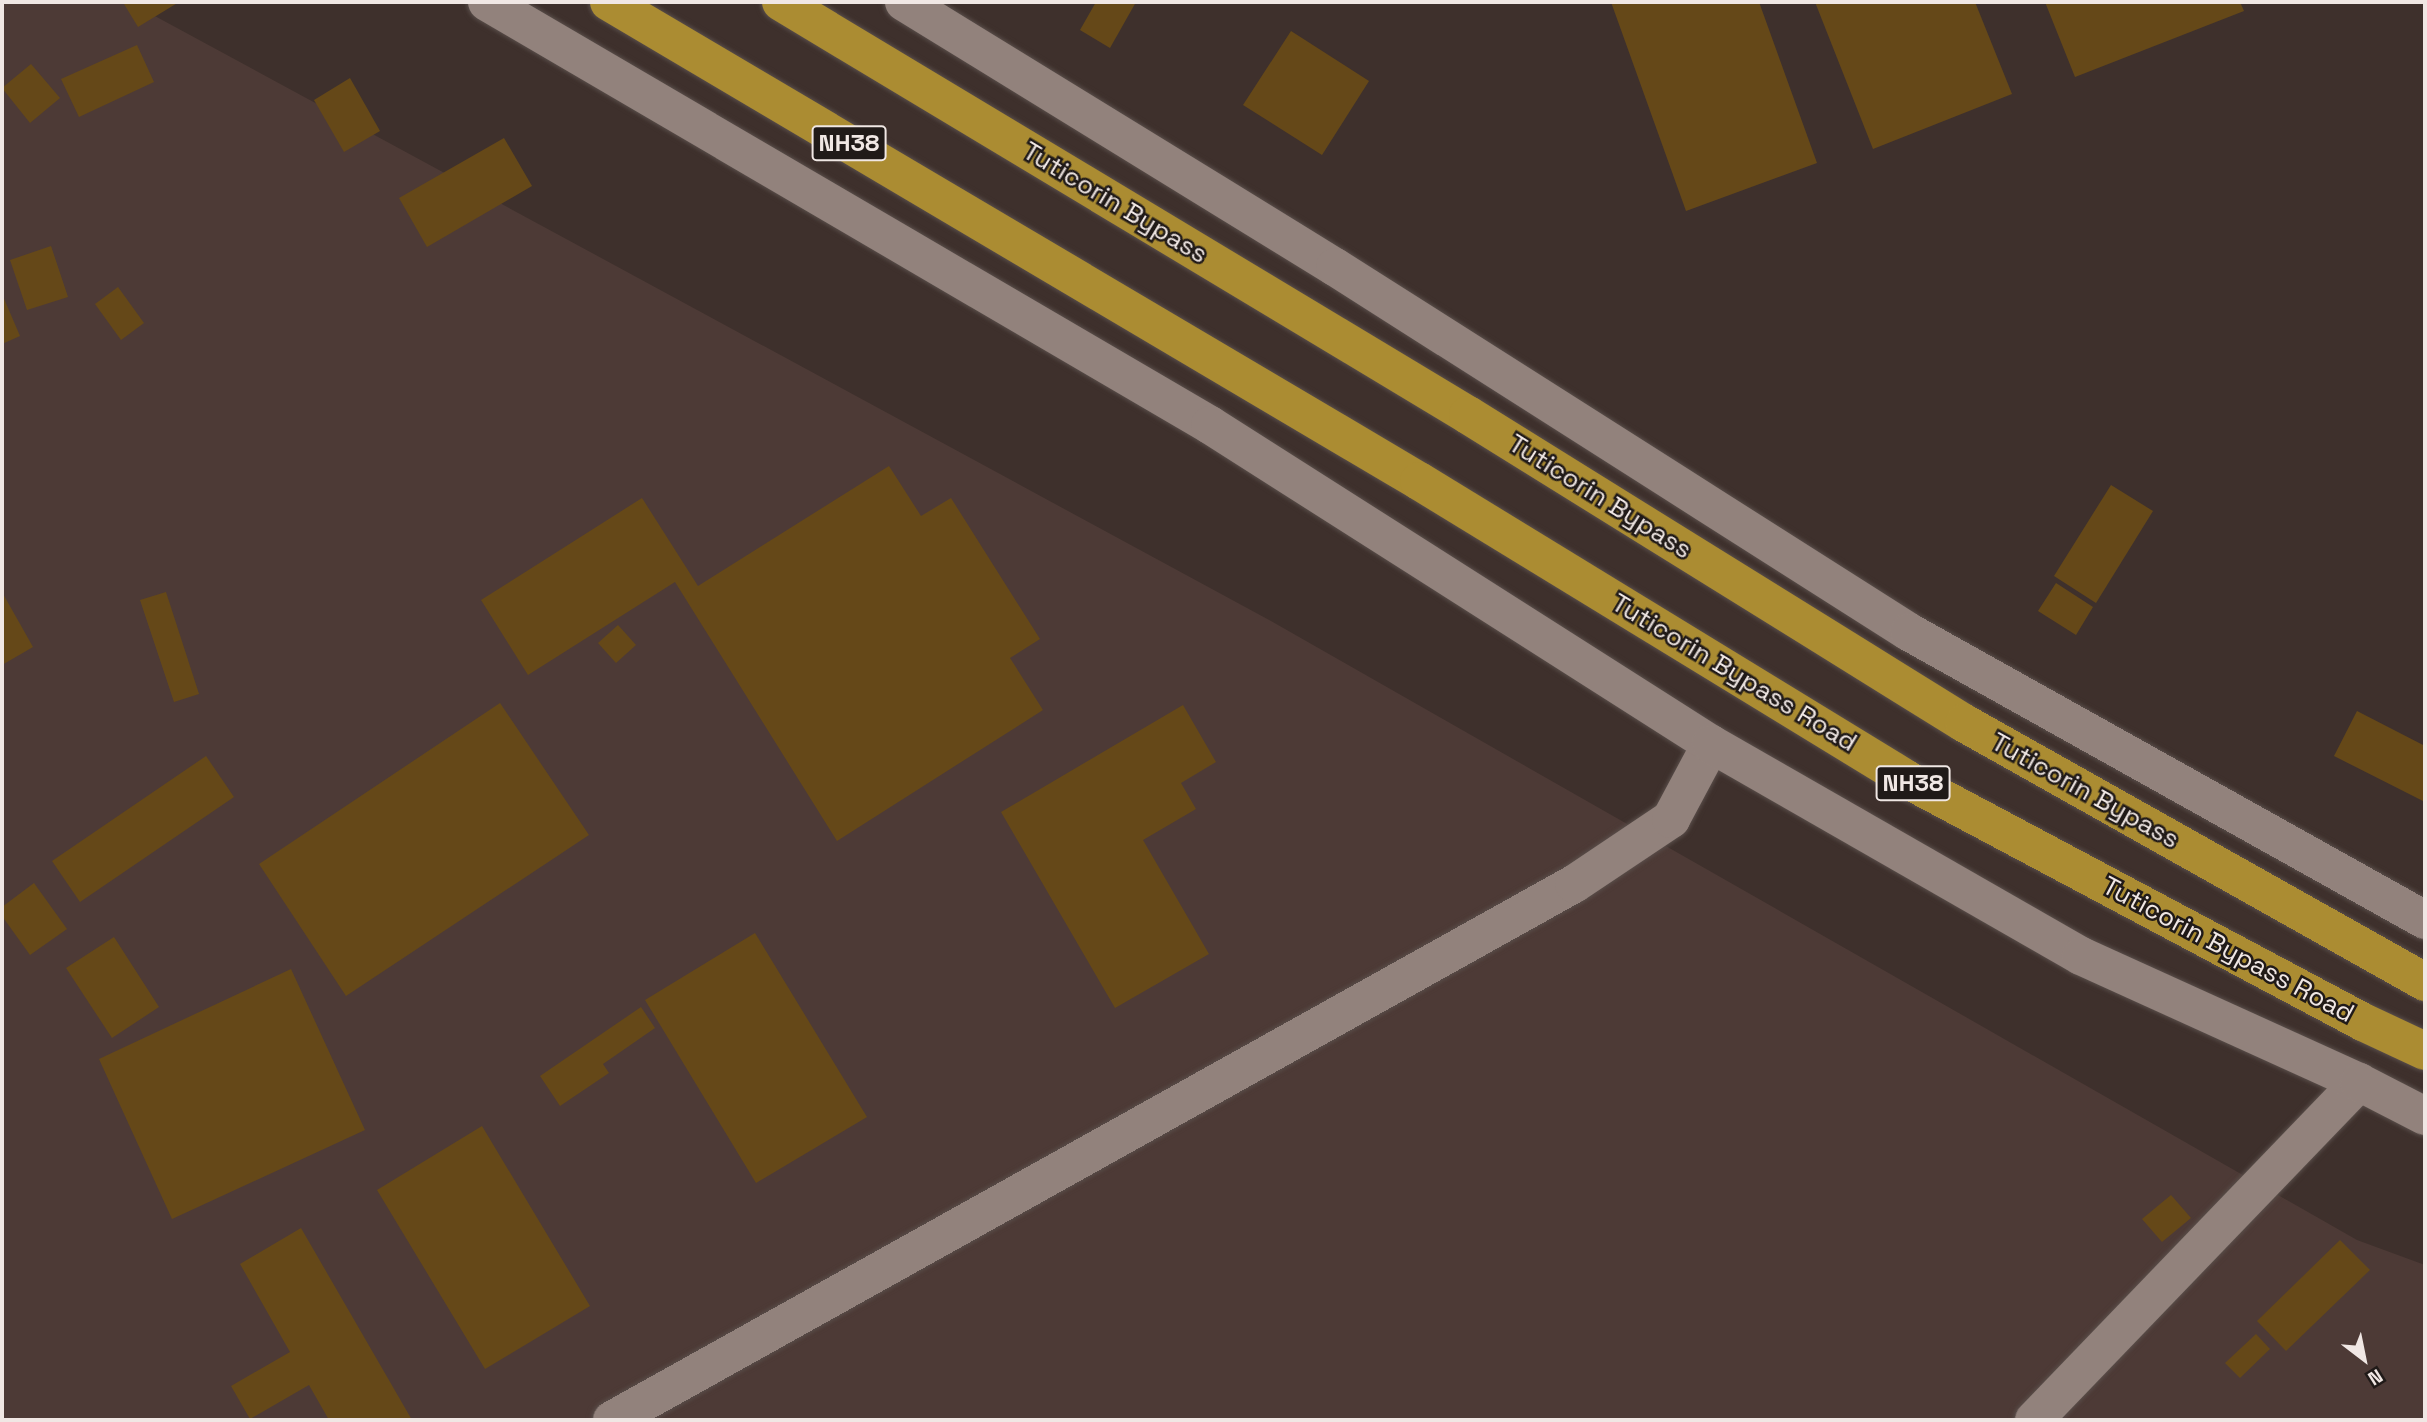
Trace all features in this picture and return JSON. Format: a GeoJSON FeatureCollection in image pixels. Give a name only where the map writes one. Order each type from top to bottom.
{"type":"FeatureCollection","features":[{"type":"Feature","properties":{"kind":"highway","name":"Tuticorin Bypass Road"},"geometry":{"type":"LineString","coordinates":[[609,2],[1419,481],[1908,780],[2363,1022],[2425,1051]]}},
{"type":"Feature","properties":{"kind":"highway","name":"Tuticorin Bypass"},"geometry":{"type":"LineString","coordinates":[[781,2],[1468,415],[1964,723],[2425,982]]}},
{"type":"Feature","properties":{"kind":"street"},"geometry":{"type":"LineString","coordinates":[[487,2],[1210,425],[1711,744],[2081,956],[2359,1082],[2425,1116]]}},
{"type":"Feature","properties":{"kind":"street"},"geometry":{"type":"LineString","coordinates":[[904,2],[1347,274],[1909,632],[2425,920]]}},
{"type":"Feature","properties":{"kind":"street"},"geometry":{"type":"LineString","coordinates":[[612,1420],[1574,884],[1671,819],[1711,744]]}},
{"type":"Feature","properties":{"kind":"street"},"geometry":{"type":"LineString","coordinates":[[2034,1420],[2359,1082]]}},
{"type":"Feature","properties":{"kind":"shaded area"},"geometry":{"type":"Polygon","coordinates":[[[2,2],[129,2],[1271,621],[2357,1240],[2425,1265],[2425,1420],[2,1420],[2,2]]]}},
{"type":"Feature","properties":{"kind":"building"},"geometry":{"type":"Polygon","coordinates":[[[179,2],[138,27],[124,4],[179,2]]]}},
{"type":"Feature","properties":{"kind":"building"},"geometry":{"type":"Polygon","coordinates":[[[1096,2],[1136,2],[1110,48],[1080,30],[1096,2]]]}},
{"type":"Feature","properties":{"kind":"building"},"geometry":{"type":"Polygon","coordinates":[[[1611,2],[1759,2],[1817,163],[1686,211],[1611,2]]]}},
{"type":"Feature","properties":{"kind":"building"},"geometry":{"type":"Polygon","coordinates":[[[1815,2],[1975,2],[2012,94],[1873,149],[1815,2]]]}},
{"type":"Feature","properties":{"kind":"building"},"geometry":{"type":"Polygon","coordinates":[[[2045,2],[2240,2],[2244,11],[2075,77],[2045,2]]]}},
{"type":"Feature","properties":{"kind":"building"},"geometry":{"type":"Polygon","coordinates":[[[1291,31],[1369,81],[1322,155],[1243,105],[1291,31]]]}},
{"type":"Feature","properties":{"kind":"building"},"geometry":{"type":"Polygon","coordinates":[[[137,45],[154,82],[79,117],[61,79],[137,45]]]}},
{"type":"Feature","properties":{"kind":"building"},"geometry":{"type":"Polygon","coordinates":[[[31,64],[60,98],[30,123],[2,88],[31,64]]]}},
{"type":"Feature","properties":{"kind":"building"},"geometry":{"type":"Polygon","coordinates":[[[350,78],[380,131],[344,152],[314,100],[350,78]]]}},
{"type":"Feature","properties":{"kind":"building"},"geometry":{"type":"Polygon","coordinates":[[[504,138],[532,186],[427,247],[399,198],[504,138]]]}},
{"type":"Feature","properties":{"kind":"building"},"geometry":{"type":"Polygon","coordinates":[[[51,246],[68,297],[27,310],[10,260],[51,246]]]}},
{"type":"Feature","properties":{"kind":"building"},"geometry":{"type":"Polygon","coordinates":[[[118,287],[144,323],[121,340],[95,304],[118,287]]]}},
{"type":"Feature","properties":{"kind":"building"},"geometry":{"type":"Polygon","coordinates":[[[2,294],[20,336],[2,344],[2,294]]]}},
{"type":"Feature","properties":{"kind":"building"},"geometry":{"type":"Polygon","coordinates":[[[889,466],[921,516],[951,498],[1040,639],[1010,658],[1043,710],[837,841],[675,582],[528,675],[481,600],[642,498],[698,586],[889,466]]]}},
{"type":"Feature","properties":{"kind":"building"},"geometry":{"type":"Polygon","coordinates":[[[2111,485],[2153,511],[2096,603],[2054,576],[2111,485]]]}},
{"type":"Feature","properties":{"kind":"building"},"geometry":{"type":"Polygon","coordinates":[[[2056,583],[2093,607],[2076,635],[2038,611],[2056,583]]]}},
{"type":"Feature","properties":{"kind":"building"},"geometry":{"type":"Polygon","coordinates":[[[2,592],[33,647],[2,665],[2,592]]]}},
{"type":"Feature","properties":{"kind":"building"},"geometry":{"type":"Polygon","coordinates":[[[166,592],[199,694],[174,702],[140,600],[166,592]]]}},
{"type":"Feature","properties":{"kind":"building"},"geometry":{"type":"Polygon","coordinates":[[[618,625],[636,645],[616,663],[598,643],[618,625]]]}},
{"type":"Feature","properties":{"kind":"building"},"geometry":{"type":"Polygon","coordinates":[[[500,703],[589,835],[346,996],[259,864],[500,703]]]}},
{"type":"Feature","properties":{"kind":"building"},"geometry":{"type":"Polygon","coordinates":[[[1183,705],[1216,762],[1181,783],[1196,809],[1143,840],[1209,954],[1115,1008],[1001,812],[1183,705]]]}},
{"type":"Feature","properties":{"kind":"building"},"geometry":{"type":"Polygon","coordinates":[[[2357,711],[2425,746],[2425,802],[2334,756],[2357,711]]]}},
{"type":"Feature","properties":{"kind":"building"},"geometry":{"type":"Polygon","coordinates":[[[206,756],[234,797],[80,902],[52,861],[206,756]]]}},
{"type":"Feature","properties":{"kind":"building"},"geometry":{"type":"Polygon","coordinates":[[[34,883],[67,929],[30,955],[2,916],[2,907],[34,883]]]}},
{"type":"Feature","properties":{"kind":"building"},"geometry":{"type":"Polygon","coordinates":[[[755,933],[867,1117],[756,1183],[645,1000],[755,933]]]}},
{"type":"Feature","properties":{"kind":"building"},"geometry":{"type":"Polygon","coordinates":[[[114,937],[159,1007],[112,1038],[66,968],[114,937]]]}},
{"type":"Feature","properties":{"kind":"building"},"geometry":{"type":"Polygon","coordinates":[[[291,969],[365,1130],[172,1219],[99,1059],[291,969]]]}},
{"type":"Feature","properties":{"kind":"building"},"geometry":{"type":"Polygon","coordinates":[[[641,1007],[655,1028],[603,1064],[609,1073],[560,1106],[540,1076],[641,1007]]]}},
{"type":"Feature","properties":{"kind":"building"},"geometry":{"type":"Polygon","coordinates":[[[482,1126],[590,1306],[485,1369],[377,1190],[482,1126]]]}},
{"type":"Feature","properties":{"kind":"building"},"geometry":{"type":"Polygon","coordinates":[[[2171,1195],[2191,1218],[2162,1242],[2142,1219],[2171,1195]]]}},
{"type":"Feature","properties":{"kind":"building"},"geometry":{"type":"Polygon","coordinates":[[[301,1228],[412,1420],[329,1420],[309,1385],[250,1419],[231,1386],[290,1352],[240,1264],[301,1228]]]}},
{"type":"Feature","properties":{"kind":"building"},"geometry":{"type":"Polygon","coordinates":[[[2340,1240],[2370,1270],[2286,1351],[2257,1321],[2340,1240]]]}},
{"type":"Feature","properties":{"kind":"building"},"geometry":{"type":"Polygon","coordinates":[[[2256,1334],[2270,1349],[2240,1378],[2225,1363],[2256,1334]]]}}]}
